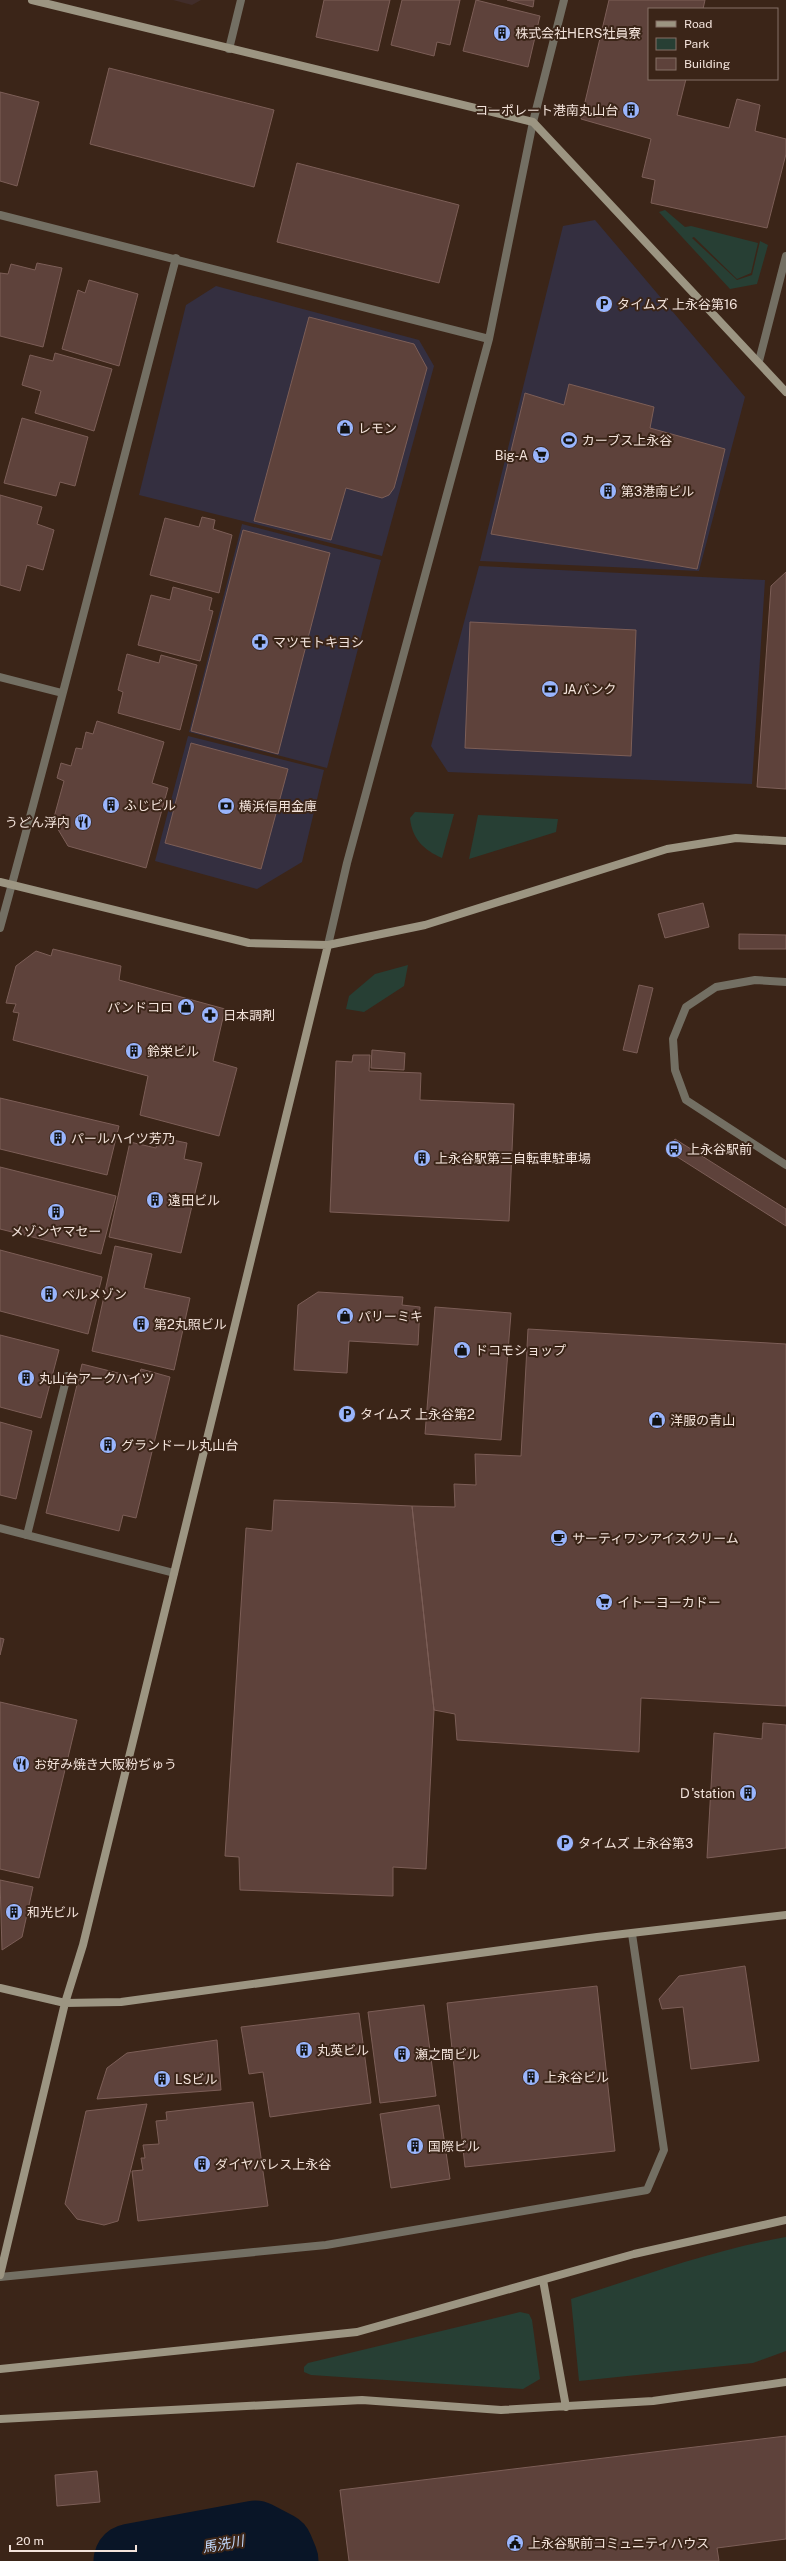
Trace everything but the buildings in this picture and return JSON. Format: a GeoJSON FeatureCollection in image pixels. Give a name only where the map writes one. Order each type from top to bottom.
{"type":"FeatureCollection","features":[{"type":"Feature","properties":{"kind":"street"},"geometry":{"type":"LineString","coordinates":[[32,0],[533,122],[786,392]]}},
{"type":"Feature","properties":{"kind":"street"},"geometry":{"type":"LineString","coordinates":[[229,49],[241,0]]}},
{"type":"Feature","properties":{"kind":"street"},"geometry":{"type":"LineString","coordinates":[[564,0],[533,122],[489,339],[349,856],[83,1945],[65,2003],[0,2276],[326,2245],[647,2190],[664,2150],[632,1934]]}},
{"type":"Feature","properties":{"kind":"street"},"geometry":{"type":"LineString","coordinates":[[0,216],[176,258],[489,339]]}},
{"type":"Feature","properties":{"kind":"street"},"geometry":{"type":"LineString","coordinates":[[758,361],[786,256]]}},
{"type":"Feature","properties":{"kind":"street"},"geometry":{"type":"LineString","coordinates":[[0,928],[27,832],[176,258]]}},
{"type":"Feature","properties":{"kind":"street"},"geometry":{"type":"LineString","coordinates":[[0,677],[62,693]]}},
{"type":"Feature","properties":{"kind":"street"},"geometry":{"type":"LineString","coordinates":[[0,882],[249,943],[328,945],[425,925],[667,848],[736,838],[786,841]]}},
{"type":"Feature","properties":{"kind":"street"},"geometry":{"type":"LineString","coordinates":[[786,982],[755,980],[716,988],[686,1007],[673,1039],[675,1070],[686,1100],[786,1164]]}},
{"type":"Feature","properties":{"kind":"street"},"geometry":{"type":"LineString","coordinates":[[28,1535],[67,1376]]}},
{"type":"Feature","properties":{"kind":"street"},"geometry":{"type":"LineString","coordinates":[[0,1528],[174,1573]]}},
{"type":"Feature","properties":{"kind":"street"},"geometry":{"type":"LineString","coordinates":[[0,1988],[65,2003],[122,2002],[786,1915]]}},
{"type":"Feature","properties":{"kind":"street"},"geometry":{"type":"LineString","coordinates":[[0,2369],[356,2332],[634,2254],[786,2220]]}},
{"type":"Feature","properties":{"kind":"street"},"geometry":{"type":"LineString","coordinates":[[543,2280],[566,2407]]}},
{"type":"Feature","properties":{"kind":"street"},"geometry":{"type":"LineString","coordinates":[[0,2419],[362,2400],[501,2410],[566,2407],[653,2401],[786,2382]]}},
{"type":"Feature","properties":{"kind":"shaded area"},"geometry":{"type":"Polygon","coordinates":[[[173,0],[201,0],[192,5],[173,0]]]}},
{"type":"Feature","properties":{"kind":"shaded area"},"geometry":{"type":"Polygon","coordinates":[[[595,220],[745,397],[699,571],[480,561],[563,226],[595,220]]]}},
{"type":"Feature","properties":{"kind":"shaded area"},"geometry":{"type":"Polygon","coordinates":[[[216,286],[419,340],[434,366],[382,556],[139,495],[186,305],[216,286]]]}},
{"type":"Feature","properties":{"kind":"shaded area","name":"マツモトキヨシ"},"geometry":{"type":"Polygon","coordinates":[[[242,524],[381,560],[327,768],[189,732],[242,524]]]}},
{"type":"Feature","properties":{"kind":"shaded area"},"geometry":{"type":"Polygon","coordinates":[[[479,566],[765,580],[752,784],[448,772],[431,746],[479,566]]]}},
{"type":"Feature","properties":{"kind":"shaded area"},"geometry":{"type":"Polygon","coordinates":[[[188,736],[324,770],[302,862],[257,889],[155,861],[188,736]]]}},
{"type":"Feature","properties":{"kind":"green space"},"geometry":{"type":"Polygon","coordinates":[[[665,210],[685,227],[691,226],[758,243],[751,273],[737,279],[694,237],[692,238],[737,280],[752,275],[760,241],[768,245],[757,284],[730,289],[659,212],[665,210]]]}},
{"type":"Feature","properties":{"kind":"green space"},"geometry":{"type":"Polygon","coordinates":[[[415,812],[454,814],[442,858],[424,847],[416,838],[410,818],[415,812]]]}},
{"type":"Feature","properties":{"kind":"green space"},"geometry":{"type":"Polygon","coordinates":[[[478,815],[558,819],[556,832],[469,859],[478,815]]]}},
{"type":"Feature","properties":{"kind":"green space"},"geometry":{"type":"Polygon","coordinates":[[[408,965],[404,986],[364,1012],[346,1009],[349,996],[375,974],[408,965]]]}},
{"type":"Feature","properties":{"kind":"green space"},"geometry":{"type":"Polygon","coordinates":[[[786,2237],[786,2351],[753,2363],[579,2381],[571,2299],[705,2256],[759,2242],[786,2237]]]}},
{"type":"Feature","properties":{"kind":"green space"},"geometry":{"type":"Polygon","coordinates":[[[520,2312],[529,2314],[532,2320],[540,2379],[523,2389],[311,2375],[304,2372],[304,2367],[308,2363],[520,2312]]]}},
{"type":"Feature","properties":{"kind":"waterway","name":"馬洗川"},"geometry":{"type":"LineString","coordinates":[[131,2561],[255,2538],[276,2549],[281,2561]]}},
{"type":"Feature","properties":{"kind":"place","name":"株式会社HERS社員寮"},"geometry":{"type":"Point","coordinates":[502,33]}},
{"type":"Feature","properties":{"kind":"place","name":"コーポレート港南丸山台"},"geometry":{"type":"Point","coordinates":[631,110]}},
{"type":"Feature","properties":{"kind":"place","name":"タイムズ 上永谷第16"},"geometry":{"type":"Point","coordinates":[604,304]}},
{"type":"Feature","properties":{"kind":"place","name":"レモン"},"geometry":{"type":"Point","coordinates":[345,428]}},
{"type":"Feature","properties":{"kind":"place","name":"カーブス上永谷"},"geometry":{"type":"Point","coordinates":[569,440]}},
{"type":"Feature","properties":{"kind":"place","name":"Big-A"},"geometry":{"type":"Point","coordinates":[541,455]}},
{"type":"Feature","properties":{"kind":"place","name":"第3港南ビル"},"geometry":{"type":"Point","coordinates":[608,491]}},
{"type":"Feature","properties":{"kind":"place","name":"マツモトキヨシ"},"geometry":{"type":"Point","coordinates":[260,642]}},
{"type":"Feature","properties":{"kind":"place","name":"JAバンク"},"geometry":{"type":"Point","coordinates":[550,689]}},
{"type":"Feature","properties":{"kind":"place","name":"ふじビル"},"geometry":{"type":"Point","coordinates":[111,805]}},
{"type":"Feature","properties":{"kind":"place","name":"横浜信用金庫"},"geometry":{"type":"Point","coordinates":[226,806]}},
{"type":"Feature","properties":{"kind":"place","name":"うどん浮内"},"geometry":{"type":"Point","coordinates":[83,822]}},
{"type":"Feature","properties":{"kind":"place","name":"パンドコロ"},"geometry":{"type":"Point","coordinates":[186,1007]}},
{"type":"Feature","properties":{"kind":"place","name":"日本調剤"},"geometry":{"type":"Point","coordinates":[210,1015]}},
{"type":"Feature","properties":{"kind":"place","name":"鈴栄ビル"},"geometry":{"type":"Point","coordinates":[134,1051]}},
{"type":"Feature","properties":{"kind":"place","name":"パールハイツ芳乃"},"geometry":{"type":"Point","coordinates":[58,1138]}},
{"type":"Feature","properties":{"kind":"place","name":"上永谷駅前"},"geometry":{"type":"Point","coordinates":[674,1149]}},
{"type":"Feature","properties":{"kind":"place","name":"上永谷駅第三自転車駐車場"},"geometry":{"type":"Point","coordinates":[422,1158]}},
{"type":"Feature","properties":{"kind":"place","name":"遠田ビル"},"geometry":{"type":"Point","coordinates":[155,1200]}},
{"type":"Feature","properties":{"kind":"place","name":"メゾンヤマセー"},"geometry":{"type":"Point","coordinates":[56,1212]}},
{"type":"Feature","properties":{"kind":"place","name":"ベルメゾン"},"geometry":{"type":"Point","coordinates":[49,1294]}},
{"type":"Feature","properties":{"kind":"place","name":"パリーミキ"},"geometry":{"type":"Point","coordinates":[345,1316]}},
{"type":"Feature","properties":{"kind":"place","name":"第2丸照ビル"},"geometry":{"type":"Point","coordinates":[141,1324]}},
{"type":"Feature","properties":{"kind":"place","name":"ドコモショップ"},"geometry":{"type":"Point","coordinates":[462,1350]}},
{"type":"Feature","properties":{"kind":"place","name":"丸山台アークハイツ"},"geometry":{"type":"Point","coordinates":[26,1378]}},
{"type":"Feature","properties":{"kind":"place","name":"タイムズ 上永谷第2"},"geometry":{"type":"Point","coordinates":[347,1414]}},
{"type":"Feature","properties":{"kind":"place","name":"洋服の青山"},"geometry":{"type":"Point","coordinates":[657,1420]}},
{"type":"Feature","properties":{"kind":"place","name":"グランドール丸山台"},"geometry":{"type":"Point","coordinates":[108,1445]}},
{"type":"Feature","properties":{"kind":"place","name":"サーティワンアイスクリーム"},"geometry":{"type":"Point","coordinates":[559,1538]}},
{"type":"Feature","properties":{"kind":"place","name":"イトーヨーカドー"},"geometry":{"type":"Point","coordinates":[604,1602]}},
{"type":"Feature","properties":{"kind":"place","name":"お好み焼き大阪粉ぢゅう"},"geometry":{"type":"Point","coordinates":[21,1764]}},
{"type":"Feature","properties":{"kind":"place","name":"Ｄ'station"},"geometry":{"type":"Point","coordinates":[748,1793]}},
{"type":"Feature","properties":{"kind":"place","name":"タイムズ 上永谷第3"},"geometry":{"type":"Point","coordinates":[565,1843]}},
{"type":"Feature","properties":{"kind":"place","name":"和光ビル"},"geometry":{"type":"Point","coordinates":[14,1912]}},
{"type":"Feature","properties":{"kind":"place","name":"丸英ビル"},"geometry":{"type":"Point","coordinates":[304,2050]}},
{"type":"Feature","properties":{"kind":"place","name":"瀬之間ビル"},"geometry":{"type":"Point","coordinates":[402,2054]}},
{"type":"Feature","properties":{"kind":"place","name":"上永谷ビル"},"geometry":{"type":"Point","coordinates":[531,2077]}},
{"type":"Feature","properties":{"kind":"place","name":"LSビル"},"geometry":{"type":"Point","coordinates":[162,2079]}},
{"type":"Feature","properties":{"kind":"place","name":"国際ビル"},"geometry":{"type":"Point","coordinates":[415,2146]}},
{"type":"Feature","properties":{"kind":"place","name":"ダイヤパレス上永谷"},"geometry":{"type":"Point","coordinates":[202,2164]}},
{"type":"Feature","properties":{"kind":"place","name":"上永谷駅前コミュニティハウス"},"geometry":{"type":"Point","coordinates":[515,2543]}}]}
